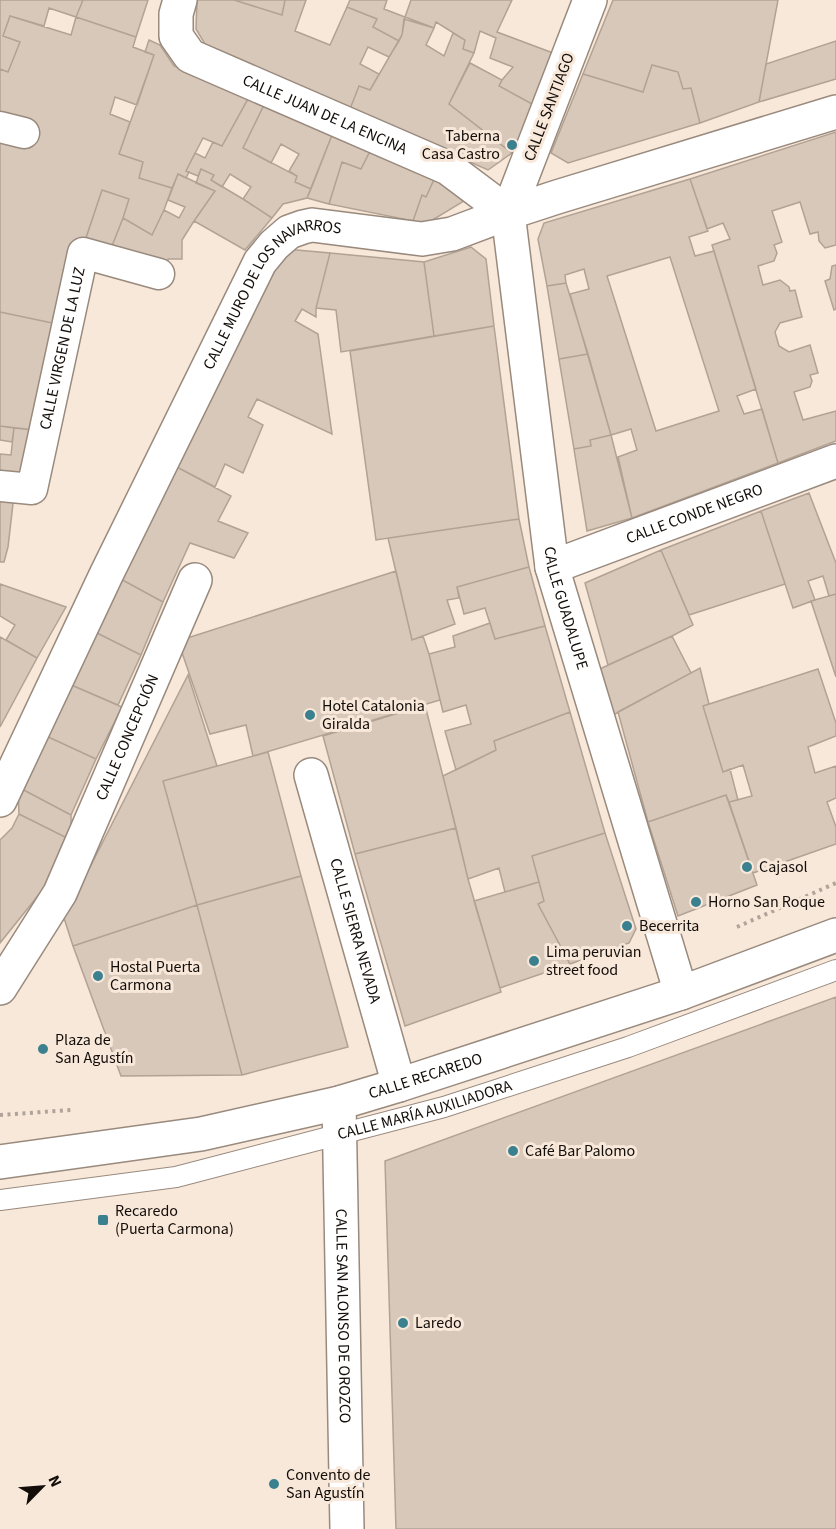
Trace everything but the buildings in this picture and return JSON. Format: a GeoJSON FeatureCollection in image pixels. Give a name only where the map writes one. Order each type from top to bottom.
{"type":"FeatureCollection","features":[{"type":"Feature","properties":{"kind":"street","name":"CALLE JUAN DE LA ENCINA"},"geometry":{"type":"LineString","coordinates":[[180,0],[176,14],[176,36],[190,56],[448,168],[508,213]]}},
{"type":"Feature","properties":{"kind":"street","name":"CALLE SANTIAGO"},"geometry":{"type":"LineString","coordinates":[[508,213],[590,0]]}},
{"type":"Feature","properties":{"kind":"street","name":"CALLE MURO DE LOS NAVARROS"},"geometry":{"type":"LineString","coordinates":[[0,800],[100,585],[260,262],[289,232],[312,225],[422,239],[452,234],[508,213],[836,112]]}},
{"type":"Feature","properties":{"kind":"street","name":"CALLE GUADALUPE"},"geometry":{"type":"LineString","coordinates":[[508,213],[552,567],[681,993]]}},
{"type":"Feature","properties":{"kind":"street","name":"CALLE VIRGEN DE LA LUZ"},"geometry":{"type":"LineString","coordinates":[[0,486],[32,489],[83,253],[159,274]]}},
{"type":"Feature","properties":{"kind":"street","name":"CALLE CONDE NEGRO"},"geometry":{"type":"LineString","coordinates":[[552,567],[836,461]]}},
{"type":"Feature","properties":{"kind":"street","name":"CALLE CONCEPCIÓN"},"geometry":{"type":"LineString","coordinates":[[0,988],[60,893],[195,580]]}},
{"type":"Feature","properties":{"kind":"street","name":"CALLE SIERRA NEVADA"},"geometry":{"type":"LineString","coordinates":[[311,775],[399,1085]]}},
{"type":"Feature","properties":{"kind":"street","name":"CALLE RECAREDO"},"geometry":{"type":"LineString","coordinates":[[0,1162],[201,1134],[339,1103],[681,993],[836,935]]}},
{"type":"Feature","properties":{"kind":"street","name":"CALLE SAN ALONSO DE OROZCO"},"geometry":{"type":"LineString","coordinates":[[339,1103],[347,1529]]}},
{"type":"Feature","properties":{"kind":"lane","name":"CALLE MARÍA AUXILIADORA"},"geometry":{"type":"LineString","coordinates":[[0,1200],[176,1178],[444,1107],[628,1047],[836,970]]}},
{"type":"Feature","properties":{"kind":"path"},"geometry":{"type":"LineString","coordinates":[[729,931],[836,883]]}},
{"type":"Feature","properties":{"kind":"place","name":"Taberna Casa Castro"},"geometry":{"type":"Point","coordinates":[512,145]}},
{"type":"Feature","properties":{"kind":"place","name":"Hotel Catalonia Giralda"},"geometry":{"type":"Point","coordinates":[310,715]}},
{"type":"Feature","properties":{"kind":"place","name":"Cajasol"},"geometry":{"type":"Point","coordinates":[747,867]}},
{"type":"Feature","properties":{"kind":"place","name":"Horno San Roque"},"geometry":{"type":"Point","coordinates":[696,902]}},
{"type":"Feature","properties":{"kind":"place","name":"Becerrita"},"geometry":{"type":"Point","coordinates":[627,926]}},
{"type":"Feature","properties":{"kind":"place","name":"Lima peruvian street food"},"geometry":{"type":"Point","coordinates":[534,961]}},
{"type":"Feature","properties":{"kind":"place","name":"Hostal Puerta Carmona"},"geometry":{"type":"Point","coordinates":[98,976]}},
{"type":"Feature","properties":{"kind":"place","name":"Plaza de San Agustín"},"geometry":{"type":"Point","coordinates":[43,1049]}},
{"type":"Feature","properties":{"kind":"place","name":"Café Bar Palomo"},"geometry":{"type":"Point","coordinates":[513,1151]}},
{"type":"Feature","properties":{"kind":"place","name":"Recaredo (Puerta Carmona)"},"geometry":{"type":"Point","coordinates":[103,1220]}},
{"type":"Feature","properties":{"kind":"place","name":"Laredo"},"geometry":{"type":"Point","coordinates":[403,1323]}},
{"type":"Feature","properties":{"kind":"place","name":"Convento de San Agustín"},"geometry":{"type":"Point","coordinates":[274,1484]}}]}
